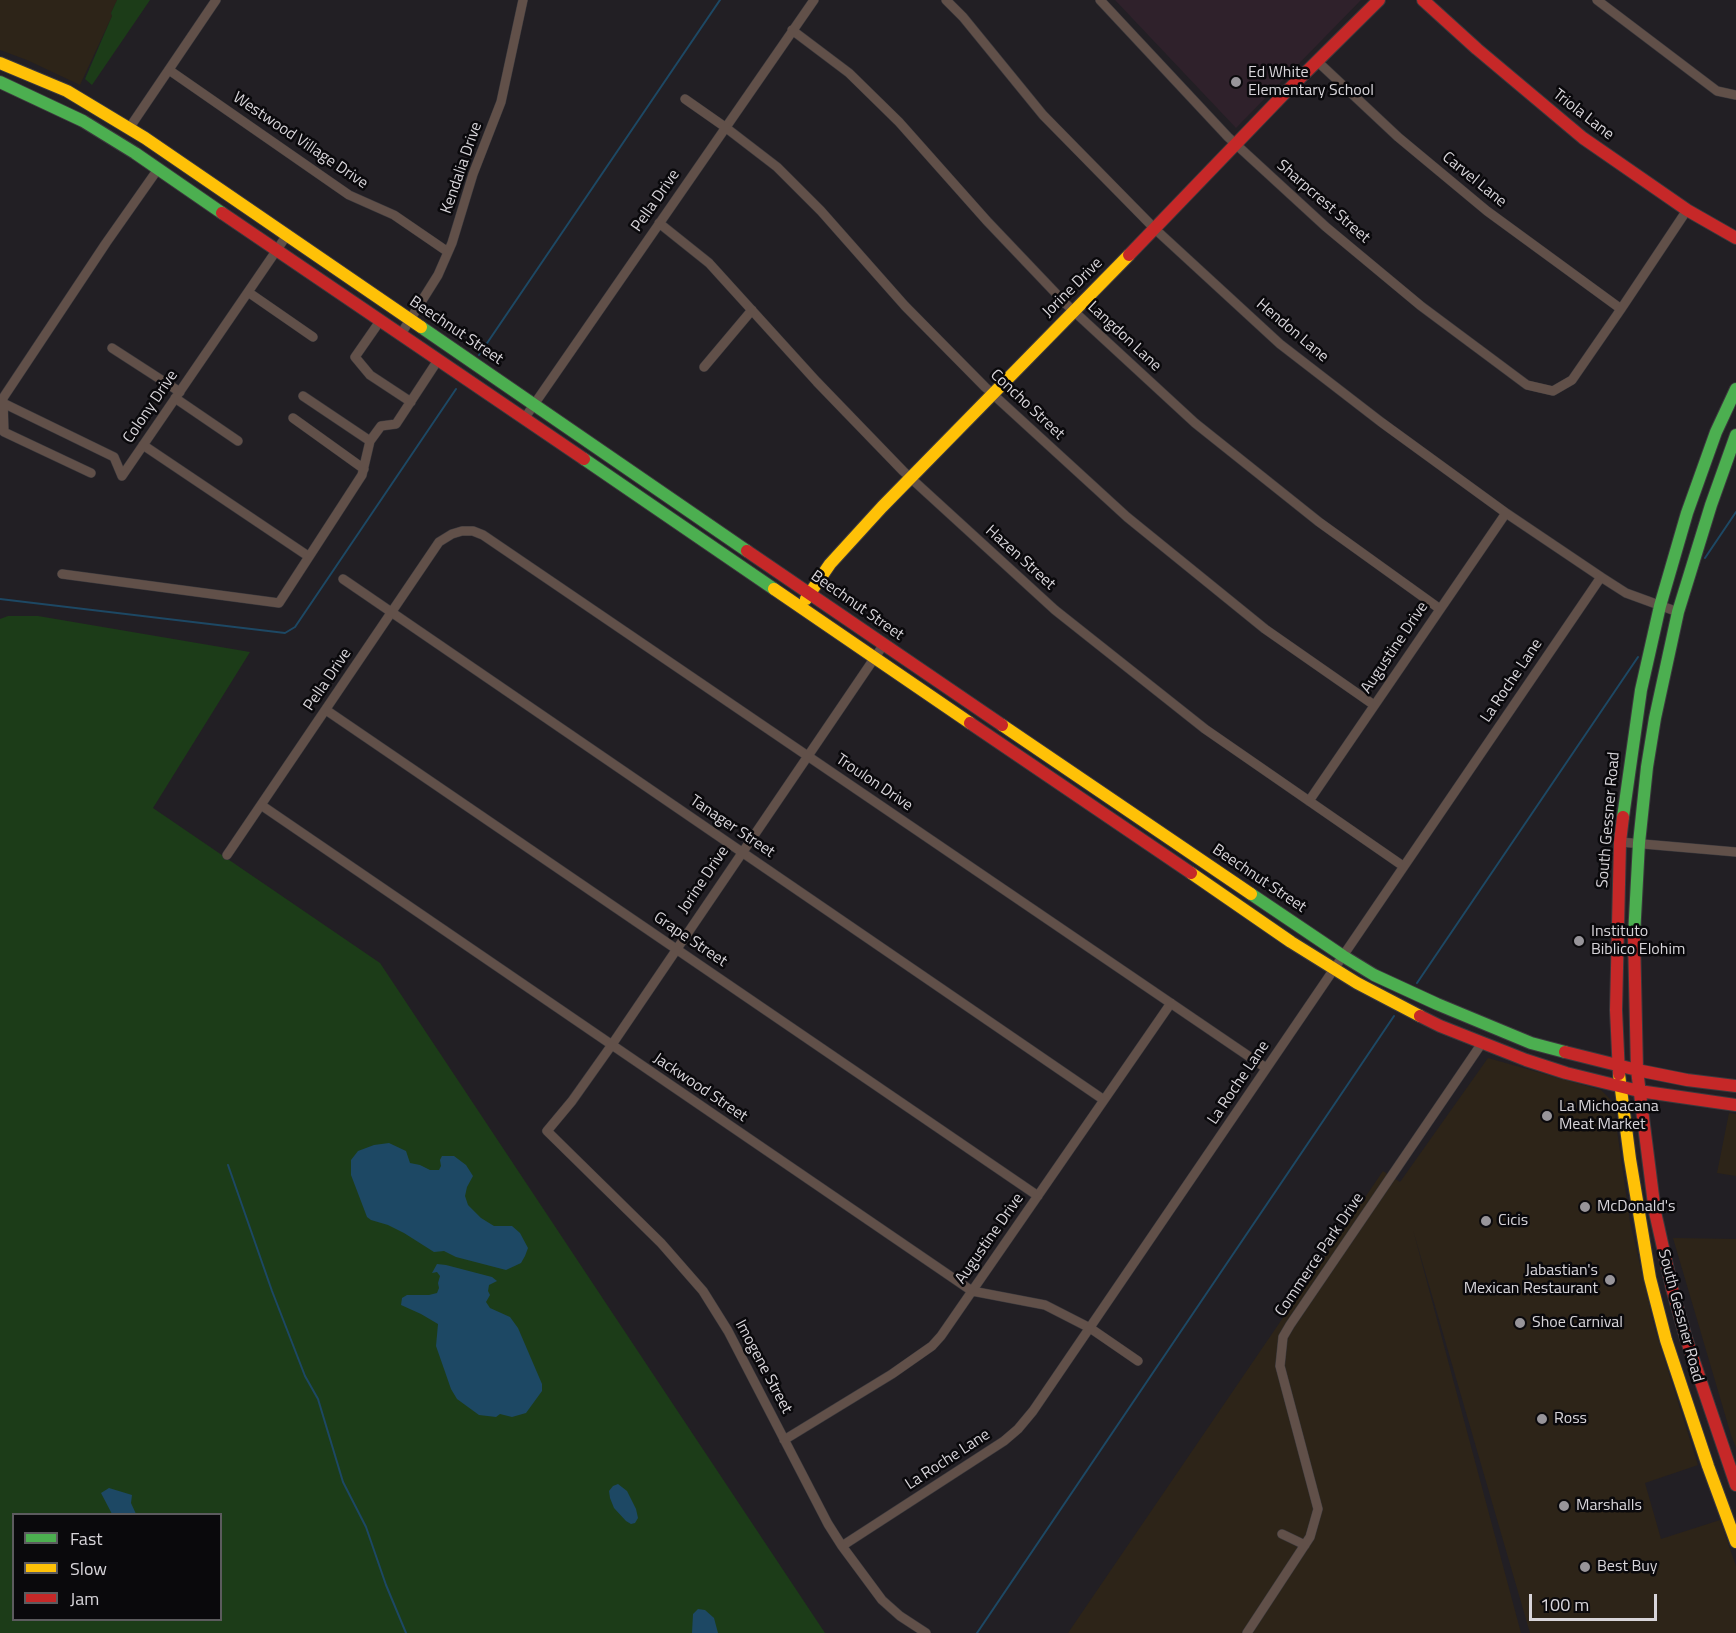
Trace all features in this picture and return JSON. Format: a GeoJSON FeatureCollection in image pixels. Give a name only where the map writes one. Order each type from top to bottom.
{"type":"FeatureCollection","features":[{"type":"Feature","properties":{"kind":"main road","name":"Jorine Drive"},"geometry":{"type":"LineString","coordinates":[[799,608],[849,541],[1379,0]]}},
{"type":"Feature","properties":{"kind":"main road","name":"Triola Lane"},"geometry":{"type":"LineString","coordinates":[[1423,0],[1477,49],[1583,138],[1687,210],[1736,238]]}},
{"type":"Feature","properties":{"kind":"main road","name":"Beechnut Street"},"geometry":{"type":"LineString","coordinates":[[0,63],[67,91],[130,127],[1343,956],[1400,988],[1531,1043],[1637,1070],[1687,1080],[1736,1086]]}},
{"type":"Feature","properties":{"kind":"main road","name":"Beechnut Street"},"geometry":{"type":"LineString","coordinates":[[0,82],[60,109],[105,134],[158,169],[799,608],[1334,969],[1395,1004],[1440,1026],[1546,1066],[1639,1091],[1736,1105]]}},
{"type":"Feature","properties":{"kind":"main road"},"geometry":{"type":"LineString","coordinates":[[60,109],[67,91]]}},
{"type":"Feature","properties":{"kind":"main road"},"geometry":{"type":"LineString","coordinates":[[176,181],[187,166]]}},
{"type":"Feature","properties":{"kind":"main road","name":"South Gessner Road"},"geometry":{"type":"LineString","coordinates":[[1736,390],[1716,432],[1687,513],[1660,606],[1641,690],[1620,842],[1616,1010],[1620,1086],[1650,1278],[1666,1340],[1736,1542]]}},
{"type":"Feature","properties":{"kind":"main road"},"geometry":{"type":"LineString","coordinates":[[1716,432],[1735,437]]}},
{"type":"Feature","properties":{"kind":"main road","name":"South Gessner Road"},"geometry":{"type":"LineString","coordinates":[[1735,437],[1678,612],[1655,718],[1639,843],[1634,940],[1637,1070],[1655,1212],[1686,1338],[1736,1485]]}},
{"type":"Feature","properties":{"kind":"main road"},"geometry":{"type":"LineString","coordinates":[[661,513],[671,498]]}},
{"type":"Feature","properties":{"kind":"main road"},"geometry":{"type":"LineString","coordinates":[[1023,760],[1033,746]]}},
{"type":"Feature","properties":{"kind":"main road"},"geometry":{"type":"LineString","coordinates":[[1188,872],[1198,857]]}},
{"type":"Feature","properties":{"kind":"main road"},"geometry":{"type":"LineString","coordinates":[[1708,1466],[1726,1458]]}},
{"type":"Feature","properties":{"kind":"street"},"geometry":{"type":"LineString","coordinates":[[130,127],[216,0]]}},
{"type":"Feature","properties":{"kind":"street","name":"Kendalia Drive"},"geometry":{"type":"LineString","coordinates":[[400,334],[438,275],[448,252],[473,174],[501,102],[523,0]]}},
{"type":"Feature","properties":{"kind":"street","name":"Pella Drive"},"geometry":{"type":"LineString","coordinates":[[524,419],[814,0]]}},
{"type":"Feature","properties":{"kind":"street","name":"Hendon Lane"},"geometry":{"type":"LineString","coordinates":[[946,0],[963,17],[1043,115],[1155,229],[1281,344],[1381,422],[1506,513],[1601,578],[1626,593],[1678,612]]}},
{"type":"Feature","properties":{"kind":"street","name":"Sharpcrest Street"},"geometry":{"type":"LineString","coordinates":[[1100,0],[1236,144],[1326,227],[1421,306],[1527,385],[1553,391],[1572,380],[1621,309]]}},
{"type":"Feature","properties":{"kind":"street"},"geometry":{"type":"LineString","coordinates":[[1597,0],[1717,91],[1736,95]]}},
{"type":"Feature","properties":{"kind":"street","name":"Langdon Lane"},"geometry":{"type":"LineString","coordinates":[[792,30],[849,73],[891,114],[987,221],[1074,311],[1195,423],[1319,522],[1440,609]]}},
{"type":"Feature","properties":{"kind":"street","name":"Carvel Lane"},"geometry":{"type":"LineString","coordinates":[[1318,62],[1398,137],[1478,204],[1621,309]]}},
{"type":"Feature","properties":{"kind":"street","name":"Westwood Village Drive"},"geometry":{"type":"LineString","coordinates":[[169,70],[349,195],[394,215],[448,252]]}},
{"type":"Feature","properties":{"kind":"street","name":"Concho Street"},"geometry":{"type":"LineString","coordinates":[[685,99],[777,167],[822,211],[905,306],[993,395],[1127,518],[1265,629],[1374,705]]}},
{"type":"Feature","properties":{"kind":"street"},"geometry":{"type":"LineString","coordinates":[[91,473],[4,432],[3,398],[158,169]]}},
{"type":"Feature","properties":{"kind":"street"},"geometry":{"type":"LineString","coordinates":[[1621,309],[1687,210]]}},
{"type":"Feature","properties":{"kind":"street","name":"Hazen Street"},"geometry":{"type":"LineString","coordinates":[[659,223],[709,263],[817,382],[910,478],[1055,610],[1205,729],[1403,866]]}},
{"type":"Feature","properties":{"kind":"street","name":"Colony Drive"},"geometry":{"type":"LineString","coordinates":[[3,404],[114,457],[122,476],[287,235]]}},
{"type":"Feature","properties":{"kind":"street"},"geometry":{"type":"LineString","coordinates":[[248,292],[313,337]]}},
{"type":"Feature","properties":{"kind":"street"},"geometry":{"type":"LineString","coordinates":[[704,367],[752,310]]}},
{"type":"Feature","properties":{"kind":"street"},"geometry":{"type":"LineString","coordinates":[[380,321],[355,357],[370,375],[411,402]]}},
{"type":"Feature","properties":{"kind":"street"},"geometry":{"type":"LineString","coordinates":[[112,348],[238,441]]}},
{"type":"Feature","properties":{"kind":"street"},"geometry":{"type":"LineString","coordinates":[[62,574],[279,603],[362,475],[370,441],[381,426],[396,424],[438,360]]}},
{"type":"Feature","properties":{"kind":"street"},"geometry":{"type":"LineString","coordinates":[[303,396],[370,441]]}},
{"type":"Feature","properties":{"kind":"street"},"geometry":{"type":"LineString","coordinates":[[293,418],[364,469]]}},
{"type":"Feature","properties":{"kind":"street"},"geometry":{"type":"LineString","coordinates":[[143,445],[308,556]]}},
{"type":"Feature","properties":{"kind":"street","name":"Augustine Drive"},"geometry":{"type":"LineString","coordinates":[[1309,801],[1506,513]]}},
{"type":"Feature","properties":{"kind":"street","name":"Pella Drive"},"geometry":{"type":"LineString","coordinates":[[227,855],[439,543],[452,534],[462,531]]}},
{"type":"Feature","properties":{"kind":"street","name":"Troulon Drive"},"geometry":{"type":"LineString","coordinates":[[462,531],[473,531],[483,535],[1266,1068]]}},
{"type":"Feature","properties":{"kind":"street","name":"La Roche Lane"},"geometry":{"type":"LineString","coordinates":[[842,1546],[998,1445],[1018,1429],[1033,1411],[1601,578]]}},
{"type":"Feature","properties":{"kind":"street","name":"Tanager Street"},"geometry":{"type":"LineString","coordinates":[[343,579],[1104,1100]]}},
{"type":"Feature","properties":{"kind":"street","name":"Jorine Drive"},"geometry":{"type":"LineString","coordinates":[[547,1131],[572,1101],[611,1046],[884,644]]}},
{"type":"Feature","properties":{"kind":"street","name":"Grape Street"},"geometry":{"type":"LineString","coordinates":[[326,710],[1038,1196]]}},
{"type":"Feature","properties":{"kind":"street","name":"Jackwood Street"},"geometry":{"type":"LineString","coordinates":[[261,805],[972,1291],[1042,1304],[1061,1312],[1090,1328],[1138,1361]]}},
{"type":"Feature","properties":{"kind":"street"},"geometry":{"type":"LineString","coordinates":[[1620,842],[1736,852]]}},
{"type":"Feature","properties":{"kind":"street","name":"Augustine Drive"},"geometry":{"type":"LineString","coordinates":[[784,1440],[892,1374],[932,1346],[941,1336],[1171,1003]]}},
{"type":"Feature","properties":{"kind":"street","name":"Commerce Park Drive"},"geometry":{"type":"LineString","coordinates":[[1247,1633],[1310,1537],[1318,1509],[1280,1366],[1283,1338],[1482,1043]]}},
{"type":"Feature","properties":{"kind":"street","name":"Imogene Street"},"geometry":{"type":"LineString","coordinates":[[547,1131],[661,1243],[703,1291],[728,1331],[828,1524],[842,1546],[882,1600],[900,1616],[926,1633]]}},
{"type":"Feature","properties":{"kind":"street"},"geometry":{"type":"LineString","coordinates":[[1282,1534],[1305,1545]]}},
{"type":"Feature","properties":{"kind":"shaded area"},"geometry":{"type":"Polygon","coordinates":[[[0,0],[117,0],[111,13],[112,16],[80,85],[0,50],[0,0]]]}},
{"type":"Feature","properties":{"kind":"shaded area","name":"Ed White Elementary School"},"geometry":{"type":"Polygon","coordinates":[[[1115,0],[1361,0],[1236,128],[1115,0]]]}},
{"type":"Feature","properties":{"kind":"shaded area"},"geometry":{"type":"Polygon","coordinates":[[[1488,1058],[1601,1090],[1613,1102],[1630,1222],[1655,1330],[1698,1465],[1645,1483],[1661,1539],[1720,1520],[1736,1566],[1736,1633],[1530,1633],[1413,1230],[1521,1633],[1068,1633],[1383,1171],[1400,1182],[1488,1058]]]}},
{"type":"Feature","properties":{"kind":"shaded area"},"geometry":{"type":"Polygon","coordinates":[[[1729,1113],[1736,1114],[1736,1176],[1717,1173],[1729,1113]]]}},
{"type":"Feature","properties":{"kind":"shaded area"},"geometry":{"type":"Polygon","coordinates":[[[1673,1238],[1736,1239],[1736,1448],[1731,1435],[1673,1238]]]}},
{"type":"Feature","properties":{"kind":"green space"},"geometry":{"type":"Polygon","coordinates":[[[117,0],[150,0],[92,85],[85,79],[117,0]]]}},
{"type":"Feature","properties":{"kind":"green space"},"geometry":{"type":"Polygon","coordinates":[[[8,616],[38,616],[250,652],[153,808],[380,963],[825,1633],[0,1633],[0,619],[8,616]]]}},
{"type":"Feature","properties":{"kind":"water"},"geometry":{"type":"Polygon","coordinates":[[[389,1143],[406,1151],[410,1163],[430,1170],[439,1170],[442,1156],[454,1156],[466,1165],[473,1176],[465,1196],[468,1205],[481,1218],[494,1226],[512,1226],[520,1233],[528,1248],[521,1263],[506,1270],[456,1257],[444,1251],[434,1252],[404,1233],[367,1217],[351,1175],[351,1160],[358,1151],[374,1145],[389,1143]]]}},
{"type":"Feature","properties":{"kind":"water"},"geometry":{"type":"Polygon","coordinates":[[[437,1264],[492,1277],[497,1281],[489,1285],[490,1295],[486,1302],[490,1308],[510,1317],[518,1328],[542,1384],[542,1391],[526,1413],[512,1417],[500,1414],[496,1417],[479,1415],[457,1399],[451,1389],[436,1346],[438,1324],[401,1305],[402,1298],[407,1295],[437,1293],[440,1276],[437,1272],[432,1273],[437,1264]]]}},
{"type":"Feature","properties":{"kind":"water"},"geometry":{"type":"Polygon","coordinates":[[[618,1484],[627,1491],[636,1509],[638,1518],[635,1523],[631,1524],[626,1521],[614,1508],[609,1491],[618,1484]]]}},
{"type":"Feature","properties":{"kind":"water"},"geometry":{"type":"Polygon","coordinates":[[[109,1488],[132,1495],[131,1503],[136,1513],[111,1513],[101,1493],[109,1488]]]}},
{"type":"Feature","properties":{"kind":"water"},"geometry":{"type":"Polygon","coordinates":[[[698,1609],[705,1610],[714,1618],[718,1633],[692,1633],[693,1614],[698,1609]]]}},
{"type":"Feature","properties":{"kind":"waterway"},"geometry":{"type":"LineString","coordinates":[[479,355],[720,0]]}},
{"type":"Feature","properties":{"kind":"waterway"},"geometry":{"type":"LineString","coordinates":[[0,599],[285,633],[295,627],[456,389]]}},
{"type":"Feature","properties":{"kind":"waterway"},"geometry":{"type":"LineString","coordinates":[[1705,558],[1736,512]]}},
{"type":"Feature","properties":{"kind":"waterway"},"geometry":{"type":"LineString","coordinates":[[1417,983],[1638,657]]}},
{"type":"Feature","properties":{"kind":"waterway"},"geometry":{"type":"LineString","coordinates":[[977,1633],[1394,1016]]}},
{"type":"Feature","properties":{"kind":"waterway"},"geometry":{"type":"LineString","coordinates":[[228,1165],[272,1291],[305,1376],[318,1399],[343,1482],[366,1527],[406,1633]]}},
{"type":"Feature","properties":{"kind":"traffic: fast"},"geometry":{"type":"LineString","coordinates":[[0,82],[83,121],[135,153],[222,213]]}},
{"type":"Feature","properties":{"kind":"traffic: fast"},"geometry":{"type":"LineString","coordinates":[[421,327],[747,551]]}},
{"type":"Feature","properties":{"kind":"traffic: fast"},"geometry":{"type":"LineString","coordinates":[[1623,817],[1641,690],[1660,606],[1687,513],[1716,432],[1736,389]]}},
{"type":"Feature","properties":{"kind":"traffic: fast"},"geometry":{"type":"LineString","coordinates":[[1634,936],[1639,843],[1655,718],[1678,612],[1711,505],[1736,435]]}},
{"type":"Feature","properties":{"kind":"traffic: fast"},"geometry":{"type":"LineString","coordinates":[[584,459],[774,589]]}},
{"type":"Feature","properties":{"kind":"traffic: fast"},"geometry":{"type":"LineString","coordinates":[[1251,894],[1374,975],[1531,1043],[1565,1052]]}},
{"type":"Feature","properties":{"kind":"traffic: slow"},"geometry":{"type":"LineString","coordinates":[[0,63],[67,91],[145,138],[421,327]]}},
{"type":"Feature","properties":{"kind":"traffic: slow"},"geometry":{"type":"LineString","coordinates":[[806,599],[830,564],[882,507],[1129,255]]}},
{"type":"Feature","properties":{"kind":"traffic: slow"},"geometry":{"type":"LineString","coordinates":[[774,589],[970,723]]}},
{"type":"Feature","properties":{"kind":"traffic: slow"},"geometry":{"type":"LineString","coordinates":[[1002,725],[1251,894]]}},
{"type":"Feature","properties":{"kind":"traffic: slow"},"geometry":{"type":"LineString","coordinates":[[1191,873],[1291,942],[1357,983],[1420,1016]]}},
{"type":"Feature","properties":{"kind":"traffic: slow"},"geometry":{"type":"LineString","coordinates":[[1619,1074],[1630,1159],[1650,1278],[1666,1340],[1736,1542]]}},
{"type":"Feature","properties":{"kind":"traffic: jam"},"geometry":{"type":"LineString","coordinates":[[1129,255],[1283,95],[1379,0]]}},
{"type":"Feature","properties":{"kind":"traffic: jam"},"geometry":{"type":"LineString","coordinates":[[1423,0],[1477,49],[1583,138],[1687,210],[1736,238]]}},
{"type":"Feature","properties":{"kind":"traffic: jam"},"geometry":{"type":"LineString","coordinates":[[222,213],[584,459]]}},
{"type":"Feature","properties":{"kind":"traffic: jam"},"geometry":{"type":"LineString","coordinates":[[747,551],[1002,725]]}},
{"type":"Feature","properties":{"kind":"traffic: jam"},"geometry":{"type":"LineString","coordinates":[[970,723],[1191,873]]}},
{"type":"Feature","properties":{"kind":"traffic: jam"},"geometry":{"type":"LineString","coordinates":[[1619,1074],[1616,1010],[1620,842],[1623,817]]}},
{"type":"Feature","properties":{"kind":"traffic: jam"},"geometry":{"type":"LineString","coordinates":[[1634,936],[1637,1070],[1655,1212],[1686,1338],[1736,1485]]}},
{"type":"Feature","properties":{"kind":"traffic: jam"},"geometry":{"type":"LineString","coordinates":[[1420,1016],[1526,1060],[1566,1073],[1639,1091],[1736,1105]]}},
{"type":"Feature","properties":{"kind":"traffic: jam"},"geometry":{"type":"LineString","coordinates":[[1565,1052],[1687,1080],[1736,1086]]}},
{"type":"Feature","properties":{"kind":"place","name":"Ed White Elementary School"},"geometry":{"type":"Point","coordinates":[1236,82]}},
{"type":"Feature","properties":{"kind":"place","name":"Instituto Biblico Elohim"},"geometry":{"type":"Point","coordinates":[1579,941]}},
{"type":"Feature","properties":{"kind":"place","name":"La Michoacana Meat Market"},"geometry":{"type":"Point","coordinates":[1547,1116]}},
{"type":"Feature","properties":{"kind":"place","name":"McDonald's"},"geometry":{"type":"Point","coordinates":[1585,1207]}},
{"type":"Feature","properties":{"kind":"place","name":"Cicis"},"geometry":{"type":"Point","coordinates":[1486,1221]}},
{"type":"Feature","properties":{"kind":"place","name":"Jabastian's Mexican Restaurant"},"geometry":{"type":"Point","coordinates":[1610,1280]}},
{"type":"Feature","properties":{"kind":"place","name":"Shoe Carnival"},"geometry":{"type":"Point","coordinates":[1520,1323]}},
{"type":"Feature","properties":{"kind":"place","name":"Ross"},"geometry":{"type":"Point","coordinates":[1542,1419]}},
{"type":"Feature","properties":{"kind":"place","name":"Marshalls"},"geometry":{"type":"Point","coordinates":[1564,1506]}},
{"type":"Feature","properties":{"kind":"place","name":"Best Buy"},"geometry":{"type":"Point","coordinates":[1585,1567]}}]}
